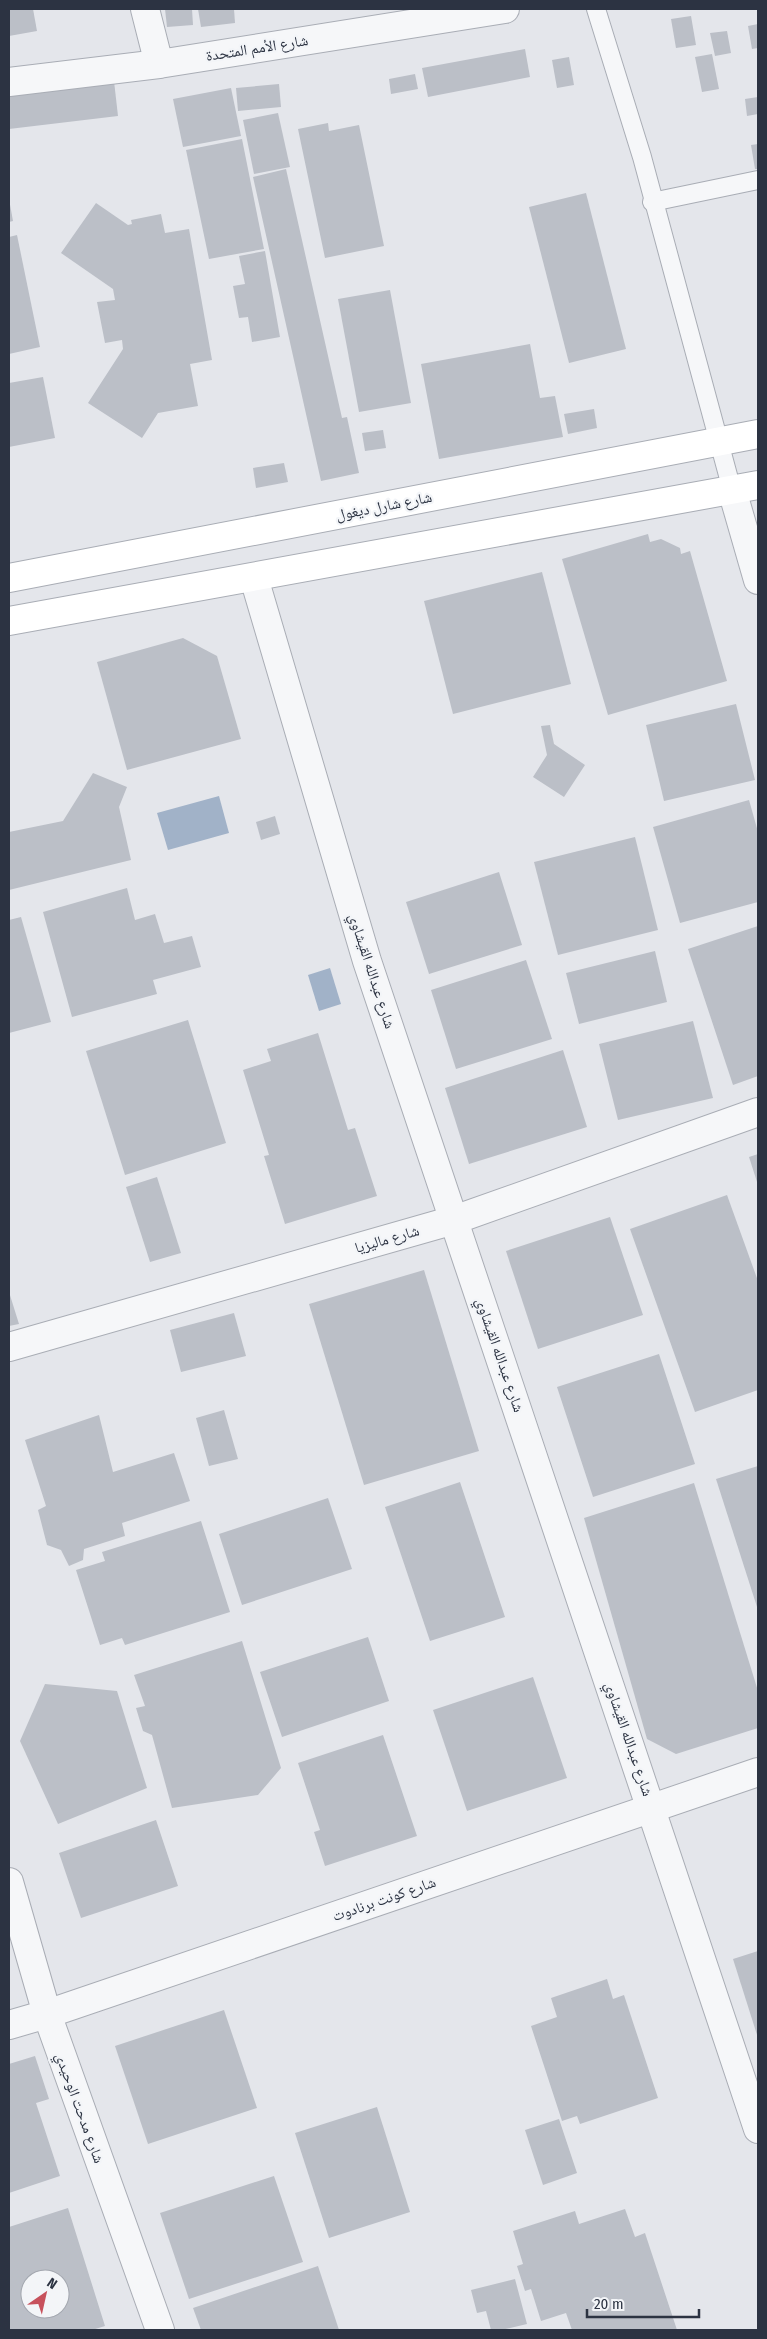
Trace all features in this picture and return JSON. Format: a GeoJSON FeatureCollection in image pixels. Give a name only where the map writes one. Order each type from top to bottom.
{"type":"FeatureCollection","features":[{"type":"Feature","properties":{"kind":"main road","name":"شارع شارل ديغول"},"geometry":{"type":"LineString","coordinates":[[9,578],[758,434]]}},
{"type":"Feature","properties":{"kind":"main road"},"geometry":{"type":"LineString","coordinates":[[9,621],[758,485]]}},
{"type":"Feature","properties":{"kind":"street"},"geometry":{"type":"LineString","coordinates":[[145,9],[158,64]]}},
{"type":"Feature","properties":{"kind":"street","name":"شارع الأمم المتحدة"},"geometry":{"type":"LineString","coordinates":[[9,82],[158,64],[505,9]]}},
{"type":"Feature","properties":{"kind":"street"},"geometry":{"type":"LineString","coordinates":[[732,490],[758,580]]}},
{"type":"Feature","properties":{"kind":"street","name":"شارع عبدالله القيشاوي"},"geometry":{"type":"LineString","coordinates":[[254,578],[367,961],[758,2129]]}},
{"type":"Feature","properties":{"kind":"street","name":"شارع ماليزيا"},"geometry":{"type":"LineString","coordinates":[[9,1346],[454,1220],[758,1112]]}},
{"type":"Feature","properties":{"kind":"street","name":"شارع كونت برنادوت"},"geometry":{"type":"LineString","coordinates":[[9,2025],[47,2014],[758,1772]]}},
{"type":"Feature","properties":{"kind":"street","name":"شارع مدحت الوحيدي"},"geometry":{"type":"LineString","coordinates":[[9,1882],[47,2014],[160,2330]]}},
{"type":"Feature","properties":{"kind":"lane"},"geometry":{"type":"LineString","coordinates":[[596,9],[642,157],[652,202],[732,490]]}},
{"type":"Feature","properties":{"kind":"lane"},"geometry":{"type":"LineString","coordinates":[[652,202],[758,180]]}},
{"type":"Feature","properties":{"kind":"water"},"geometry":{"type":"Polygon","coordinates":[[[219,796],[229,833],[168,850],[157,813],[219,796]]]}},
{"type":"Feature","properties":{"kind":"water"},"geometry":{"type":"Polygon","coordinates":[[[330,968],[341,1004],[319,1011],[308,975],[330,968]]]}},
{"type":"Feature","properties":{"kind":"building"},"geometry":{"type":"Polygon","coordinates":[[[9,9],[33,9],[37,31],[9,36],[9,9]]]}},
{"type":"Feature","properties":{"kind":"building"},"geometry":{"type":"Polygon","coordinates":[[[165,9],[192,9],[193,25],[167,27],[165,9]]]}},
{"type":"Feature","properties":{"kind":"building"},"geometry":{"type":"Polygon","coordinates":[[[198,9],[234,9],[235,23],[201,27],[198,9]]]}},
{"type":"Feature","properties":{"kind":"building"},"geometry":{"type":"Polygon","coordinates":[[[691,16],[696,45],[676,48],[671,19],[691,16]]]}},
{"type":"Feature","properties":{"kind":"building"},"geometry":{"type":"Polygon","coordinates":[[[758,24],[758,48],[752,49],[748,26],[758,24]]]}},
{"type":"Feature","properties":{"kind":"building"},"geometry":{"type":"Polygon","coordinates":[[[727,31],[731,53],[715,56],[710,33],[727,31]]]}},
{"type":"Feature","properties":{"kind":"building"},"geometry":{"type":"Polygon","coordinates":[[[525,49],[530,77],[428,97],[422,68],[525,49]]]}},
{"type":"Feature","properties":{"kind":"building"},"geometry":{"type":"Polygon","coordinates":[[[712,54],[719,89],[702,92],[695,57],[712,54]]]}},
{"type":"Feature","properties":{"kind":"building"},"geometry":{"type":"Polygon","coordinates":[[[569,57],[574,85],[557,88],[552,60],[569,57]]]}},
{"type":"Feature","properties":{"kind":"building"},"geometry":{"type":"Polygon","coordinates":[[[415,74],[418,89],[391,94],[389,79],[415,74]]]}},
{"type":"Feature","properties":{"kind":"building"},"geometry":{"type":"Polygon","coordinates":[[[114,81],[118,116],[9,129],[9,94],[114,81]]]}},
{"type":"Feature","properties":{"kind":"building"},"geometry":{"type":"Polygon","coordinates":[[[279,84],[281,107],[238,111],[236,88],[279,84]]]}},
{"type":"Feature","properties":{"kind":"building"},"geometry":{"type":"Polygon","coordinates":[[[231,88],[241,136],[183,147],[173,99],[231,88]]]}},
{"type":"Feature","properties":{"kind":"building"},"geometry":{"type":"Polygon","coordinates":[[[758,97],[758,114],[747,116],[745,99],[758,97]]]}},
{"type":"Feature","properties":{"kind":"building"},"geometry":{"type":"Polygon","coordinates":[[[278,113],[290,167],[254,174],[243,120],[278,113]]]}},
{"type":"Feature","properties":{"kind":"building"},"geometry":{"type":"Polygon","coordinates":[[[328,123],[329,131],[359,125],[384,246],[325,258],[298,129],[328,123]]]}},
{"type":"Feature","properties":{"kind":"building"},"geometry":{"type":"Polygon","coordinates":[[[242,139],[264,249],[209,259],[186,150],[242,139]]]}},
{"type":"Feature","properties":{"kind":"building"},"geometry":{"type":"Polygon","coordinates":[[[758,144],[758,169],[755,169],[751,145],[758,144]]]}},
{"type":"Feature","properties":{"kind":"building"},"geometry":{"type":"Polygon","coordinates":[[[286,169],[342,418],[347,417],[359,473],[321,481],[253,177],[286,169]]]}},
{"type":"Feature","properties":{"kind":"building"},"geometry":{"type":"Polygon","coordinates":[[[586,193],[626,349],[569,363],[529,207],[586,193]]]}},
{"type":"Feature","properties":{"kind":"building"},"geometry":{"type":"Polygon","coordinates":[[[9,199],[13,221],[9,222],[9,199]]]}},
{"type":"Feature","properties":{"kind":"building"},"geometry":{"type":"Polygon","coordinates":[[[96,203],[128,225],[132,224],[131,220],[161,214],[165,233],[189,229],[212,360],[190,364],[198,406],[158,413],[142,438],[88,403],[123,349],[122,340],[105,343],[97,302],[115,300],[113,289],[61,253],[96,203]]]}},
{"type":"Feature","properties":{"kind":"building"},"geometry":{"type":"Polygon","coordinates":[[[17,235],[40,347],[9,354],[9,237],[17,235]]]}},
{"type":"Feature","properties":{"kind":"building"},"geometry":{"type":"Polygon","coordinates":[[[265,251],[280,337],[252,342],[248,317],[239,318],[233,286],[245,284],[239,256],[265,251]]]}},
{"type":"Feature","properties":{"kind":"building"},"geometry":{"type":"Polygon","coordinates":[[[390,290],[411,403],[359,412],[338,299],[390,290]]]}},
{"type":"Feature","properties":{"kind":"building"},"geometry":{"type":"Polygon","coordinates":[[[530,344],[540,398],[555,396],[563,437],[439,459],[421,364],[530,344]]]}},
{"type":"Feature","properties":{"kind":"building"},"geometry":{"type":"Polygon","coordinates":[[[43,377],[55,438],[9,447],[9,383],[43,377]]]}},
{"type":"Feature","properties":{"kind":"building"},"geometry":{"type":"Polygon","coordinates":[[[594,409],[597,428],[568,434],[564,414],[594,409]]]}},
{"type":"Feature","properties":{"kind":"building"},"geometry":{"type":"Polygon","coordinates":[[[383,430],[386,448],[365,451],[362,433],[383,430]]]}},
{"type":"Feature","properties":{"kind":"building"},"geometry":{"type":"Polygon","coordinates":[[[284,463],[288,482],[256,488],[253,468],[284,463]]]}},
{"type":"Feature","properties":{"kind":"building"},"geometry":{"type":"Polygon","coordinates":[[[648,534],[650,542],[661,539],[680,548],[681,554],[690,551],[727,681],[608,715],[562,559],[648,534]]]}},
{"type":"Feature","properties":{"kind":"building"},"geometry":{"type":"Polygon","coordinates":[[[542,572],[571,684],[453,714],[424,601],[542,572]]]}},
{"type":"Feature","properties":{"kind":"building"},"geometry":{"type":"Polygon","coordinates":[[[183,638],[217,656],[241,739],[127,770],[97,662],[183,638]]]}},
{"type":"Feature","properties":{"kind":"building"},"geometry":{"type":"Polygon","coordinates":[[[736,704],[755,780],[664,801],[646,725],[736,704]]]}},
{"type":"Feature","properties":{"kind":"building"},"geometry":{"type":"Polygon","coordinates":[[[550,725],[554,744],[585,765],[564,797],[533,777],[547,755],[541,726],[550,725]]]}},
{"type":"Feature","properties":{"kind":"building"},"geometry":{"type":"Polygon","coordinates":[[[93,773],[127,787],[119,807],[131,860],[9,890],[9,832],[63,821],[93,773]]]}},
{"type":"Feature","properties":{"kind":"building"},"geometry":{"type":"Polygon","coordinates":[[[749,800],[758,832],[758,902],[680,923],[653,827],[749,800]]]}},
{"type":"Feature","properties":{"kind":"building"},"geometry":{"type":"Polygon","coordinates":[[[275,816],[280,834],[261,840],[256,822],[275,816]]]}},
{"type":"Feature","properties":{"kind":"building"},"geometry":{"type":"Polygon","coordinates":[[[635,837],[658,930],[558,955],[534,862],[635,837]]]}},
{"type":"Feature","properties":{"kind":"building"},"geometry":{"type":"Polygon","coordinates":[[[499,872],[522,945],[429,974],[406,902],[499,872]]]}},
{"type":"Feature","properties":{"kind":"building"},"geometry":{"type":"Polygon","coordinates":[[[127,888],[135,920],[155,914],[164,943],[192,936],[201,967],[153,980],[157,994],[72,1017],[43,912],[127,888]]]}},
{"type":"Feature","properties":{"kind":"building"},"geometry":{"type":"Polygon","coordinates":[[[21,917],[51,1022],[9,1033],[9,920],[21,917]]]}},
{"type":"Feature","properties":{"kind":"building"},"geometry":{"type":"Polygon","coordinates":[[[758,926],[758,1076],[733,1085],[688,949],[758,926]]]}},
{"type":"Feature","properties":{"kind":"building"},"geometry":{"type":"Polygon","coordinates":[[[655,951],[667,1002],[579,1024],[566,973],[655,951]]]}},
{"type":"Feature","properties":{"kind":"building"},"geometry":{"type":"Polygon","coordinates":[[[526,960],[552,1039],[456,1069],[431,990],[526,960]]]}},
{"type":"Feature","properties":{"kind":"building"},"geometry":{"type":"Polygon","coordinates":[[[188,1020],[226,1143],[125,1175],[86,1051],[188,1020]]]}},
{"type":"Feature","properties":{"kind":"building"},"geometry":{"type":"Polygon","coordinates":[[[693,1021],[713,1098],[618,1120],[599,1044],[693,1021]]]}},
{"type":"Feature","properties":{"kind":"building"},"geometry":{"type":"Polygon","coordinates":[[[318,1033],[348,1130],[355,1128],[377,1196],[285,1224],[264,1156],[269,1155],[243,1070],[271,1061],[267,1049],[318,1033]]]}},
{"type":"Feature","properties":{"kind":"building"},"geometry":{"type":"Polygon","coordinates":[[[563,1050],[587,1127],[469,1164],[445,1088],[563,1050]]]}},
{"type":"Feature","properties":{"kind":"building"},"geometry":{"type":"Polygon","coordinates":[[[758,1154],[758,1185],[749,1157],[758,1154]]]}},
{"type":"Feature","properties":{"kind":"building"},"geometry":{"type":"Polygon","coordinates":[[[157,1177],[181,1253],[150,1262],[126,1187],[157,1177]]]}},
{"type":"Feature","properties":{"kind":"building"},"geometry":{"type":"Polygon","coordinates":[[[727,1195],[758,1281],[758,1390],[695,1412],[630,1229],[727,1195]]]}},
{"type":"Feature","properties":{"kind":"building"},"geometry":{"type":"Polygon","coordinates":[[[610,1217],[643,1315],[538,1349],[506,1251],[610,1217]]]}},
{"type":"Feature","properties":{"kind":"building"},"geometry":{"type":"Polygon","coordinates":[[[424,1270],[479,1451],[364,1485],[309,1304],[424,1270]]]}},
{"type":"Feature","properties":{"kind":"building"},"geometry":{"type":"Polygon","coordinates":[[[9,1292],[19,1324],[9,1326],[9,1292]]]}},
{"type":"Feature","properties":{"kind":"building"},"geometry":{"type":"Polygon","coordinates":[[[234,1313],[246,1356],[181,1372],[170,1330],[234,1313]]]}},
{"type":"Feature","properties":{"kind":"building"},"geometry":{"type":"Polygon","coordinates":[[[659,1354],[695,1464],[593,1497],[557,1387],[659,1354]]]}},
{"type":"Feature","properties":{"kind":"building"},"geometry":{"type":"Polygon","coordinates":[[[224,1410],[238,1459],[209,1466],[196,1418],[224,1410]]]}},
{"type":"Feature","properties":{"kind":"building"},"geometry":{"type":"Polygon","coordinates":[[[99,1415],[113,1472],[174,1453],[190,1501],[122,1523],[125,1536],[84,1549],[83,1560],[69,1566],[61,1550],[47,1545],[38,1510],[46,1506],[25,1440],[99,1415]]]}},
{"type":"Feature","properties":{"kind":"building"},"geometry":{"type":"Polygon","coordinates":[[[758,1466],[758,1610],[716,1479],[758,1466]]]}},
{"type":"Feature","properties":{"kind":"building"},"geometry":{"type":"Polygon","coordinates":[[[460,1482],[505,1617],[430,1641],[385,1507],[460,1482]]]}},
{"type":"Feature","properties":{"kind":"building"},"geometry":{"type":"Polygon","coordinates":[[[694,1483],[758,1691],[758,1728],[676,1754],[647,1739],[584,1518],[694,1483]]]}},
{"type":"Feature","properties":{"kind":"building"},"geometry":{"type":"Polygon","coordinates":[[[328,1498],[352,1569],[242,1605],[219,1534],[328,1498]]]}},
{"type":"Feature","properties":{"kind":"building"},"geometry":{"type":"Polygon","coordinates":[[[201,1521],[230,1612],[125,1645],[122,1638],[100,1645],[76,1570],[105,1561],[102,1552],[201,1521]]]}},
{"type":"Feature","properties":{"kind":"building"},"geometry":{"type":"Polygon","coordinates":[[[368,1637],[389,1701],[282,1737],[260,1672],[368,1637]]]}},
{"type":"Feature","properties":{"kind":"building"},"geometry":{"type":"Polygon","coordinates":[[[242,1641],[281,1768],[258,1795],[172,1808],[152,1735],[143,1731],[136,1708],[145,1706],[134,1675],[242,1641]]]}},
{"type":"Feature","properties":{"kind":"building"},"geometry":{"type":"Polygon","coordinates":[[[533,1677],[567,1778],[467,1811],[433,1710],[533,1677]]]}},
{"type":"Feature","properties":{"kind":"building"},"geometry":{"type":"Polygon","coordinates":[[[45,1684],[117,1691],[147,1788],[58,1824],[20,1741],[45,1684]]]}},
{"type":"Feature","properties":{"kind":"building"},"geometry":{"type":"Polygon","coordinates":[[[383,1735],[417,1836],[325,1866],[314,1832],[320,1830],[298,1763],[383,1735]]]}},
{"type":"Feature","properties":{"kind":"building"},"geometry":{"type":"Polygon","coordinates":[[[156,1820],[178,1886],[81,1918],[59,1853],[156,1820]]]}},
{"type":"Feature","properties":{"kind":"building"},"geometry":{"type":"Polygon","coordinates":[[[758,1951],[758,2038],[733,1959],[758,1951]]]}},
{"type":"Feature","properties":{"kind":"building"},"geometry":{"type":"Polygon","coordinates":[[[607,1979],[613,1999],[624,1995],[658,2098],[580,2124],[577,2116],[562,2121],[531,2026],[557,2017],[551,1998],[607,1979]]]}},
{"type":"Feature","properties":{"kind":"building"},"geometry":{"type":"Polygon","coordinates":[[[224,2010],[257,2108],[148,2144],[115,2046],[224,2010]]]}},
{"type":"Feature","properties":{"kind":"building"},"geometry":{"type":"Polygon","coordinates":[[[35,2056],[49,2099],[36,2103],[60,2176],[9,2193],[9,2064],[35,2056]]]}},
{"type":"Feature","properties":{"kind":"building"},"geometry":{"type":"Polygon","coordinates":[[[377,2107],[410,2212],[329,2238],[295,2133],[377,2107]]]}},
{"type":"Feature","properties":{"kind":"building"},"geometry":{"type":"Polygon","coordinates":[[[559,2119],[577,2173],[543,2185],[525,2130],[559,2119]]]}},
{"type":"Feature","properties":{"kind":"building"},"geometry":{"type":"Polygon","coordinates":[[[274,2176],[303,2262],[189,2299],[160,2213],[274,2176]]]}},
{"type":"Feature","properties":{"kind":"building"},"geometry":{"type":"Polygon","coordinates":[[[68,2208],[105,2326],[92,2330],[9,2330],[9,2227],[68,2208]]]}},
{"type":"Feature","properties":{"kind":"building"},"geometry":{"type":"Polygon","coordinates":[[[625,2209],[635,2237],[645,2233],[677,2330],[572,2330],[566,2313],[541,2321],[531,2289],[525,2291],[517,2266],[523,2264],[513,2231],[575,2211],[579,2224],[625,2209]]]}},
{"type":"Feature","properties":{"kind":"building"},"geometry":{"type":"Polygon","coordinates":[[[318,2266],[339,2330],[201,2330],[193,2308],[318,2266]]]}},
{"type":"Feature","properties":{"kind":"building"},"geometry":{"type":"Polygon","coordinates":[[[515,2279],[527,2324],[501,2330],[491,2330],[486,2311],[477,2313],[471,2290],[515,2279]]]}}]}
